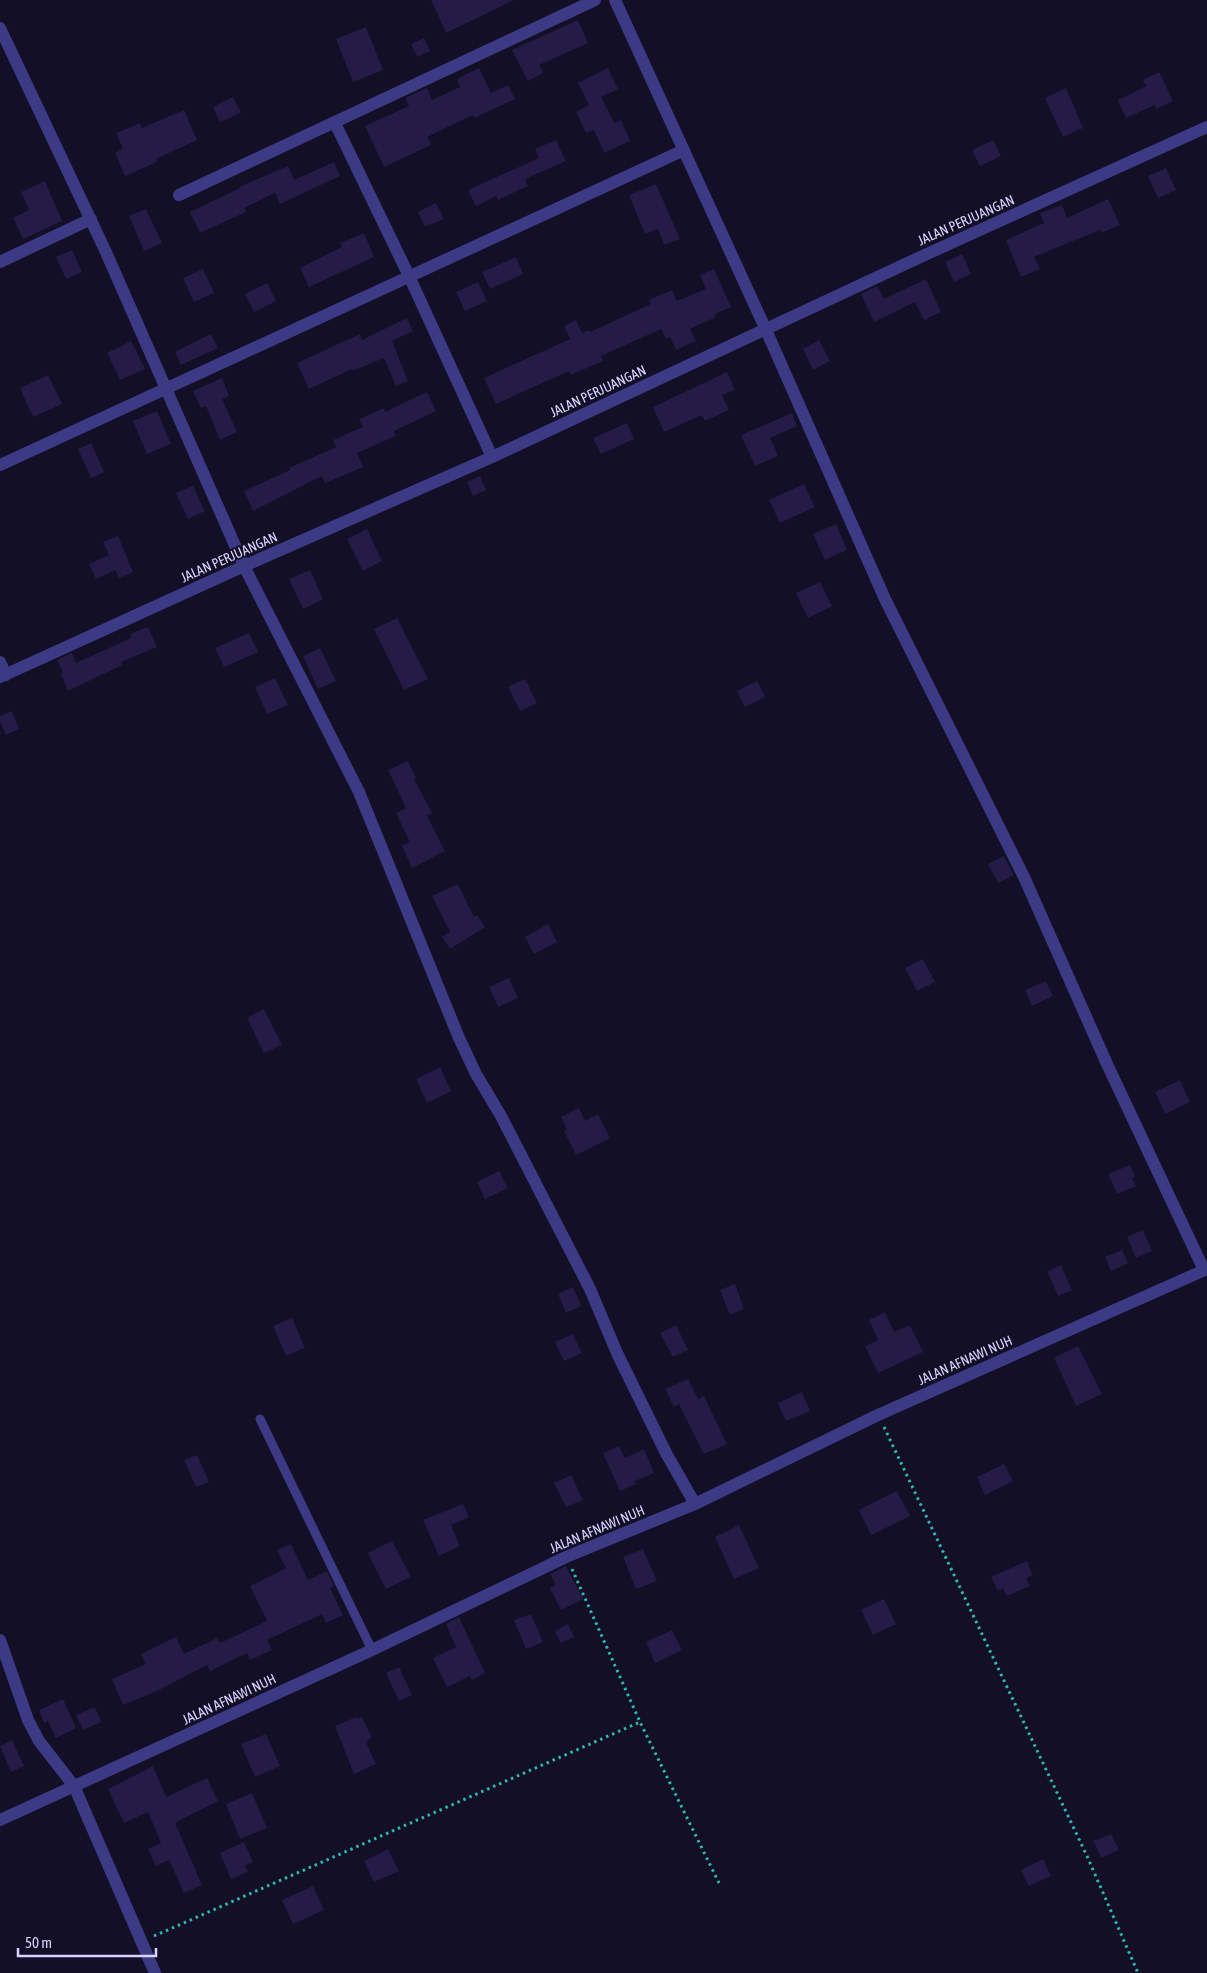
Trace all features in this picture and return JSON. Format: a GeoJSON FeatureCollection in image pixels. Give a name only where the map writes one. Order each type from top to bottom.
{"type":"FeatureCollection","features":[{"type":"Feature","properties":{"kind":"street"},"geometry":{"type":"LineString","coordinates":[[179,195],[595,0]]}},
{"type":"Feature","properties":{"kind":"street"},"geometry":{"type":"LineString","coordinates":[[615,0],[766,330],[885,599],[1024,877],[1111,1073],[1206,1270]]}},
{"type":"Feature","properties":{"kind":"street"},"geometry":{"type":"LineString","coordinates":[[0,28],[91,219],[168,389],[244,566],[359,792],[459,1038],[476,1074],[501,1116],[590,1289],[617,1353],[647,1415],[695,1504]]}},
{"type":"Feature","properties":{"kind":"street"},"geometry":{"type":"LineString","coordinates":[[334,123],[492,457]]}},
{"type":"Feature","properties":{"kind":"street","name":"JALAN PERJUANGAN"},"geometry":{"type":"LineString","coordinates":[[3,676],[244,566],[492,457],[916,259],[1207,127]]}},
{"type":"Feature","properties":{"kind":"street"},"geometry":{"type":"LineString","coordinates":[[0,465],[684,150]]}},
{"type":"Feature","properties":{"kind":"street"},"geometry":{"type":"LineString","coordinates":[[0,262],[91,219]]}},
{"type":"Feature","properties":{"kind":"street"},"geometry":{"type":"LineString","coordinates":[[0,662],[3,676]]}},
{"type":"Feature","properties":{"kind":"street","name":"JALAN AFNAWI NUH"},"geometry":{"type":"LineString","coordinates":[[0,1820],[372,1650],[566,1558],[695,1504],[878,1416],[1206,1270]]}},
{"type":"Feature","properties":{"kind":"street"},"geometry":{"type":"LineString","coordinates":[[0,1640],[28,1720],[39,1741],[74,1786],[155,1973]]}},
{"type":"Feature","properties":{"kind":"lane"},"geometry":{"type":"LineString","coordinates":[[260,1419],[372,1650]]}},
{"type":"Feature","properties":{"kind":"path"},"geometry":{"type":"LineString","coordinates":[[878,1416],[1086,1856],[1138,1973]]}},
{"type":"Feature","properties":{"kind":"path"},"geometry":{"type":"LineString","coordinates":[[566,1558],[640,1722],[719,1883]]}},
{"type":"Feature","properties":{"kind":"path"},"geometry":{"type":"LineString","coordinates":[[142,1942],[640,1722]]}},
{"type":"Feature","properties":{"kind":"building"},"geometry":{"type":"Polygon","coordinates":[[[431,0],[514,0],[446,33],[431,0]]]}},
{"type":"Feature","properties":{"kind":"building"},"geometry":{"type":"Polygon","coordinates":[[[578,20],[588,43],[539,65],[543,73],[528,81],[512,50],[578,20]]]}},
{"type":"Feature","properties":{"kind":"building"},"geometry":{"type":"Polygon","coordinates":[[[366,27],[383,70],[353,82],[336,39],[366,27]]]}},
{"type":"Feature","properties":{"kind":"building"},"geometry":{"type":"Polygon","coordinates":[[[424,38],[430,51],[417,57],[411,44],[424,38]]]}},
{"type":"Feature","properties":{"kind":"building"},"geometry":{"type":"Polygon","coordinates":[[[479,68],[491,93],[508,85],[515,99],[474,118],[473,115],[427,137],[431,145],[384,167],[365,126],[409,106],[405,98],[427,88],[432,100],[460,87],[457,79],[479,68]]]}},
{"type":"Feature","properties":{"kind":"building"},"geometry":{"type":"Polygon","coordinates":[[[608,68],[618,89],[601,97],[614,123],[621,120],[630,141],[604,153],[594,130],[586,133],[576,112],[589,105],[578,83],[608,68]]]}},
{"type":"Feature","properties":{"kind":"building"},"geometry":{"type":"Polygon","coordinates":[[[1159,72],[1173,101],[1156,109],[1155,105],[1126,118],[1118,100],[1146,86],[1143,80],[1159,72]]]}},
{"type":"Feature","properties":{"kind":"building"},"geometry":{"type":"Polygon","coordinates":[[[1066,88],[1083,128],[1063,137],[1045,98],[1066,88]]]}},
{"type":"Feature","properties":{"kind":"building"},"geometry":{"type":"Polygon","coordinates":[[[233,97],[241,113],[220,122],[213,107],[233,97]]]}},
{"type":"Feature","properties":{"kind":"building"},"geometry":{"type":"Polygon","coordinates":[[[184,110],[197,140],[156,159],[157,162],[125,176],[115,153],[123,149],[116,133],[140,123],[142,128],[184,110]]]}},
{"type":"Feature","properties":{"kind":"building"},"geometry":{"type":"Polygon","coordinates":[[[556,140],[566,161],[525,179],[528,186],[498,200],[496,196],[476,206],[468,190],[539,158],[535,149],[556,140]]]}},
{"type":"Feature","properties":{"kind":"building"},"geometry":{"type":"Polygon","coordinates":[[[993,140],[1001,156],[980,166],[972,150],[993,140]]]}},
{"type":"Feature","properties":{"kind":"building"},"geometry":{"type":"Polygon","coordinates":[[[334,162],[340,176],[280,204],[275,193],[244,208],[246,212],[200,233],[190,212],[239,187],[288,166],[294,180],[334,162]]]}},
{"type":"Feature","properties":{"kind":"building"},"geometry":{"type":"Polygon","coordinates":[[[1166,168],[1176,190],[1158,198],[1148,176],[1166,168]]]}},
{"type":"Feature","properties":{"kind":"building"},"geometry":{"type":"Polygon","coordinates":[[[45,181],[62,221],[23,239],[13,218],[29,210],[21,192],[45,181]]]}},
{"type":"Feature","properties":{"kind":"building"},"geometry":{"type":"Polygon","coordinates":[[[656,184],[680,239],[664,245],[658,229],[645,234],[629,195],[656,184]]]}},
{"type":"Feature","properties":{"kind":"building"},"geometry":{"type":"Polygon","coordinates":[[[1108,199],[1120,225],[1101,233],[1100,230],[1034,257],[1040,269],[1021,277],[1006,240],[1044,223],[1040,213],[1062,205],[1067,218],[1108,199]]]}},
{"type":"Feature","properties":{"kind":"building"},"geometry":{"type":"Polygon","coordinates":[[[436,203],[444,219],[425,227],[418,212],[436,203]]]}},
{"type":"Feature","properties":{"kind":"building"},"geometry":{"type":"Polygon","coordinates":[[[146,209],[162,243],[144,251],[129,216],[146,209]]]}},
{"type":"Feature","properties":{"kind":"building"},"geometry":{"type":"Polygon","coordinates":[[[364,233],[374,257],[309,287],[300,268],[342,247],[340,243],[364,233]]]}},
{"type":"Feature","properties":{"kind":"building"},"geometry":{"type":"Polygon","coordinates":[[[72,250],[82,272],[66,279],[56,257],[72,250]]]}},
{"type":"Feature","properties":{"kind":"building"},"geometry":{"type":"Polygon","coordinates":[[[962,254],[971,274],[954,282],[945,262],[962,254]]]}},
{"type":"Feature","properties":{"kind":"building"},"geometry":{"type":"Polygon","coordinates":[[[516,257],[523,274],[490,289],[482,272],[516,257]]]}},
{"type":"Feature","properties":{"kind":"building"},"geometry":{"type":"Polygon","coordinates":[[[203,269],[214,293],[194,302],[183,278],[203,269]]]}},
{"type":"Feature","properties":{"kind":"building"},"geometry":{"type":"Polygon","coordinates":[[[714,269],[731,307],[715,314],[716,317],[690,329],[696,341],[676,350],[670,337],[666,339],[661,329],[601,356],[603,361],[571,375],[569,371],[496,404],[484,378],[570,339],[564,326],[576,320],[582,333],[589,330],[590,332],[651,304],[649,300],[672,290],[677,301],[706,289],[700,275],[714,269]]]}},
{"type":"Feature","properties":{"kind":"building"},"geometry":{"type":"Polygon","coordinates":[[[926,279],[941,312],[924,320],[915,302],[874,322],[861,294],[877,286],[884,299],[926,279]]]}},
{"type":"Feature","properties":{"kind":"building"},"geometry":{"type":"Polygon","coordinates":[[[478,282],[487,301],[465,311],[456,292],[478,282]]]}},
{"type":"Feature","properties":{"kind":"building"},"geometry":{"type":"Polygon","coordinates":[[[267,283],[276,301],[254,312],[245,294],[267,283]]]}},
{"type":"Feature","properties":{"kind":"building"},"geometry":{"type":"Polygon","coordinates":[[[407,318],[413,331],[392,341],[408,381],[396,386],[384,358],[353,371],[352,369],[309,389],[297,363],[360,334],[362,340],[407,318]]]}},
{"type":"Feature","properties":{"kind":"building"},"geometry":{"type":"Polygon","coordinates":[[[211,334],[218,348],[181,365],[175,352],[211,334]]]}},
{"type":"Feature","properties":{"kind":"building"},"geometry":{"type":"Polygon","coordinates":[[[819,340],[830,361],[813,370],[803,349],[819,340]]]}},
{"type":"Feature","properties":{"kind":"building"},"geometry":{"type":"Polygon","coordinates":[[[131,341],[145,369],[120,380],[107,353],[131,341]]]}},
{"type":"Feature","properties":{"kind":"building"},"geometry":{"type":"Polygon","coordinates":[[[727,372],[735,390],[722,395],[729,410],[705,421],[702,415],[664,432],[653,407],[727,372]]]}},
{"type":"Feature","properties":{"kind":"building"},"geometry":{"type":"Polygon","coordinates":[[[48,375],[62,404],[33,417],[20,388],[48,375]]]}},
{"type":"Feature","properties":{"kind":"building"},"geometry":{"type":"Polygon","coordinates":[[[222,378],[229,396],[222,399],[237,432],[220,440],[206,406],[201,408],[193,391],[222,378]]]}},
{"type":"Feature","properties":{"kind":"building"},"geometry":{"type":"Polygon","coordinates":[[[427,392],[436,411],[394,431],[396,436],[357,453],[363,467],[325,483],[322,476],[253,511],[244,491],[336,447],[333,440],[363,427],[359,419],[384,408],[385,412],[427,392]]]}},
{"type":"Feature","properties":{"kind":"building"},"geometry":{"type":"Polygon","coordinates":[[[157,411],[171,444],[147,454],[133,421],[157,411]]]}},
{"type":"Feature","properties":{"kind":"building"},"geometry":{"type":"Polygon","coordinates":[[[792,413],[797,426],[770,438],[778,456],[755,466],[741,435],[792,413]]]}},
{"type":"Feature","properties":{"kind":"building"},"geometry":{"type":"Polygon","coordinates":[[[627,423],[634,439],[601,454],[593,438],[627,423]]]}},
{"type":"Feature","properties":{"kind":"building"},"geometry":{"type":"Polygon","coordinates":[[[91,443],[104,472],[91,478],[78,449],[91,443]]]}},
{"type":"Feature","properties":{"kind":"building"},"geometry":{"type":"Polygon","coordinates":[[[480,476],[486,490],[473,496],[467,482],[480,476]]]}},
{"type":"Feature","properties":{"kind":"building"},"geometry":{"type":"Polygon","coordinates":[[[804,484],[815,507],[780,523],[769,500],[804,484]]]}},
{"type":"Feature","properties":{"kind":"building"},"geometry":{"type":"Polygon","coordinates":[[[193,486],[205,511],[188,519],[176,493],[193,486]]]}},
{"type":"Feature","properties":{"kind":"building"},"geometry":{"type":"Polygon","coordinates":[[[836,524],[847,550],[825,560],[813,534],[836,524]]]}},
{"type":"Feature","properties":{"kind":"building"},"geometry":{"type":"Polygon","coordinates":[[[367,529],[382,561],[363,571],[347,539],[367,529]]]}},
{"type":"Feature","properties":{"kind":"building"},"geometry":{"type":"Polygon","coordinates":[[[118,536],[133,572],[119,578],[115,570],[96,579],[89,564],[109,555],[103,542],[118,536]]]}},
{"type":"Feature","properties":{"kind":"building"},"geometry":{"type":"Polygon","coordinates":[[[310,570],[323,599],[303,609],[289,579],[310,570]]]}},
{"type":"Feature","properties":{"kind":"building"},"geometry":{"type":"Polygon","coordinates":[[[820,582],[832,606],[808,618],[796,593],[820,582]]]}},
{"type":"Feature","properties":{"kind":"building"},"geometry":{"type":"Polygon","coordinates":[[[397,618],[428,679],[404,690],[374,629],[397,618]]]}},
{"type":"Feature","properties":{"kind":"building"},"geometry":{"type":"Polygon","coordinates":[[[148,627],[157,647],[121,662],[122,665],[68,691],[57,660],[72,653],[76,663],[131,638],[130,634],[148,627]]]}},
{"type":"Feature","properties":{"kind":"building"},"geometry":{"type":"Polygon","coordinates":[[[249,633],[258,652],[224,667],[215,648],[249,633]]]}},
{"type":"Feature","properties":{"kind":"building"},"geometry":{"type":"Polygon","coordinates":[[[320,648],[336,681],[318,689],[303,656],[320,648]]]}},
{"type":"Feature","properties":{"kind":"building"},"geometry":{"type":"Polygon","coordinates":[[[275,678],[288,705],[267,714],[255,687],[275,678]]]}},
{"type":"Feature","properties":{"kind":"building"},"geometry":{"type":"Polygon","coordinates":[[[525,679],[537,703],[520,711],[508,687],[525,679]]]}},
{"type":"Feature","properties":{"kind":"building"},"geometry":{"type":"Polygon","coordinates":[[[757,681],[765,697],[745,707],[737,691],[757,681]]]}},
{"type":"Feature","properties":{"kind":"building"},"geometry":{"type":"Polygon","coordinates":[[[12,711],[19,729],[6,735],[0,721],[0,716],[12,711]]]}},
{"type":"Feature","properties":{"kind":"building"},"geometry":{"type":"Polygon","coordinates":[[[408,761],[416,778],[414,779],[432,813],[427,816],[445,851],[412,868],[402,846],[410,842],[396,813],[406,808],[388,770],[408,761]]]}},
{"type":"Feature","properties":{"kind":"building"},"geometry":{"type":"Polygon","coordinates":[[[1004,856],[1014,875],[998,883],[988,864],[1004,856]]]}},
{"type":"Feature","properties":{"kind":"building"},"geometry":{"type":"Polygon","coordinates":[[[458,884],[474,917],[477,915],[485,927],[450,949],[442,937],[450,932],[432,896],[458,884]]]}},
{"type":"Feature","properties":{"kind":"building"},"geometry":{"type":"Polygon","coordinates":[[[548,924],[557,942],[534,954],[525,937],[548,924]]]}},
{"type":"Feature","properties":{"kind":"building"},"geometry":{"type":"Polygon","coordinates":[[[923,959],[935,982],[917,991],[905,968],[923,959]]]}},
{"type":"Feature","properties":{"kind":"building"},"geometry":{"type":"Polygon","coordinates":[[[509,978],[518,998],[498,1007],[489,987],[509,978]]]}},
{"type":"Feature","properties":{"kind":"building"},"geometry":{"type":"Polygon","coordinates":[[[1046,981],[1053,996],[1032,1006],[1025,990],[1046,981]]]}},
{"type":"Feature","properties":{"kind":"building"},"geometry":{"type":"Polygon","coordinates":[[[264,1009],[282,1045],[264,1053],[247,1018],[264,1009]]]}},
{"type":"Feature","properties":{"kind":"building"},"geometry":{"type":"Polygon","coordinates":[[[440,1067],[451,1091],[427,1103],[416,1079],[440,1067]]]}},
{"type":"Feature","properties":{"kind":"building"},"geometry":{"type":"Polygon","coordinates":[[[1180,1080],[1190,1102],[1165,1114],[1155,1092],[1180,1080]]]}},
{"type":"Feature","properties":{"kind":"building"},"geometry":{"type":"Polygon","coordinates":[[[579,1108],[585,1121],[598,1114],[610,1138],[576,1155],[564,1131],[567,1130],[561,1117],[579,1108]]]}},
{"type":"Feature","properties":{"kind":"building"},"geometry":{"type":"Polygon","coordinates":[[[1130,1165],[1135,1177],[1132,1178],[1136,1186],[1117,1194],[1108,1174],[1130,1165]]]}},
{"type":"Feature","properties":{"kind":"building"},"geometry":{"type":"Polygon","coordinates":[[[499,1171],[508,1188],[485,1199],[477,1182],[499,1171]]]}},
{"type":"Feature","properties":{"kind":"building"},"geometry":{"type":"Polygon","coordinates":[[[1143,1230],[1152,1251],[1136,1258],[1127,1237],[1143,1230]]]}},
{"type":"Feature","properties":{"kind":"building"},"geometry":{"type":"Polygon","coordinates":[[[1122,1250],[1128,1263],[1111,1271],[1105,1257],[1122,1250]]]}},
{"type":"Feature","properties":{"kind":"building"},"geometry":{"type":"Polygon","coordinates":[[[1061,1265],[1072,1290],[1058,1296],[1047,1271],[1061,1265]]]}},
{"type":"Feature","properties":{"kind":"building"},"geometry":{"type":"Polygon","coordinates":[[[735,1284],[744,1309],[730,1315],[720,1290],[735,1284]]]}},
{"type":"Feature","properties":{"kind":"building"},"geometry":{"type":"Polygon","coordinates":[[[573,1287],[581,1306],[566,1313],[558,1294],[573,1287]]]}},
{"type":"Feature","properties":{"kind":"building"},"geometry":{"type":"Polygon","coordinates":[[[885,1312],[894,1332],[910,1325],[923,1352],[878,1373],[865,1346],[878,1340],[869,1320],[885,1312]]]}},
{"type":"Feature","properties":{"kind":"building"},"geometry":{"type":"Polygon","coordinates":[[[292,1318],[305,1348],[286,1356],[273,1326],[292,1318]]]}},
{"type":"Feature","properties":{"kind":"building"},"geometry":{"type":"Polygon","coordinates":[[[676,1325],[688,1350],[673,1357],[660,1333],[676,1325]]]}},
{"type":"Feature","properties":{"kind":"building"},"geometry":{"type":"Polygon","coordinates":[[[573,1334],[582,1353],[564,1361],[555,1342],[573,1334]]]}},
{"type":"Feature","properties":{"kind":"building"},"geometry":{"type":"Polygon","coordinates":[[[1078,1346],[1102,1394],[1076,1406],[1054,1358],[1078,1346]]]}},
{"type":"Feature","properties":{"kind":"building"},"geometry":{"type":"Polygon","coordinates":[[[688,1379],[698,1399],[704,1396],[727,1444],[704,1454],[679,1404],[674,1407],[665,1389],[688,1379]]]}},
{"type":"Feature","properties":{"kind":"building"},"geometry":{"type":"Polygon","coordinates":[[[802,1392],[810,1411],[786,1421],[778,1403],[802,1392]]]}},
{"type":"Feature","properties":{"kind":"building"},"geometry":{"type":"Polygon","coordinates":[[[619,1446],[625,1458],[644,1449],[654,1473],[635,1481],[636,1484],[620,1491],[603,1453],[619,1446]]]}},
{"type":"Feature","properties":{"kind":"building"},"geometry":{"type":"Polygon","coordinates":[[[197,1455],[209,1482],[196,1487],[184,1460],[197,1455]]]}},
{"type":"Feature","properties":{"kind":"building"},"geometry":{"type":"Polygon","coordinates":[[[1004,1464],[1013,1481],[985,1495],[977,1477],[1004,1464]]]}},
{"type":"Feature","properties":{"kind":"building"},"geometry":{"type":"Polygon","coordinates":[[[571,1475],[583,1500],[566,1507],[554,1483],[571,1475]]]}},
{"type":"Feature","properties":{"kind":"building"},"geometry":{"type":"Polygon","coordinates":[[[897,1491],[910,1516],[871,1535],[859,1510],[897,1491]]]}},
{"type":"Feature","properties":{"kind":"building"},"geometry":{"type":"Polygon","coordinates":[[[463,1504],[469,1517],[451,1525],[460,1546],[439,1556],[423,1520],[463,1504]]]}},
{"type":"Feature","properties":{"kind":"building"},"geometry":{"type":"Polygon","coordinates":[[[739,1525],[759,1568],[734,1579],[715,1537],[739,1525]]]}},
{"type":"Feature","properties":{"kind":"building"},"geometry":{"type":"Polygon","coordinates":[[[392,1541],[411,1577],[386,1589],[368,1553],[392,1541]]]}},
{"type":"Feature","properties":{"kind":"building"},"geometry":{"type":"Polygon","coordinates":[[[291,1544],[308,1580],[327,1571],[334,1586],[330,1588],[343,1615],[326,1623],[322,1614],[267,1640],[272,1650],[250,1660],[247,1653],[210,1671],[207,1665],[159,1690],[123,1705],[112,1679],[146,1664],[141,1654],[176,1637],[184,1654],[217,1638],[220,1643],[267,1621],[250,1586],[286,1568],[277,1550],[291,1544]]]}},
{"type":"Feature","properties":{"kind":"building"},"geometry":{"type":"Polygon","coordinates":[[[643,1549],[657,1581],[636,1589],[623,1557],[643,1549]]]}},
{"type":"Feature","properties":{"kind":"building"},"geometry":{"type":"Polygon","coordinates":[[[1027,1561],[1033,1575],[1026,1578],[1030,1586],[1007,1596],[1003,1588],[998,1591],[991,1577],[1027,1561]]]}},
{"type":"Feature","properties":{"kind":"building"},"geometry":{"type":"Polygon","coordinates":[[[566,1566],[583,1599],[561,1610],[550,1588],[556,1585],[550,1574],[566,1566]]]}},
{"type":"Feature","properties":{"kind":"building"},"geometry":{"type":"Polygon","coordinates":[[[884,1599],[896,1624],[873,1635],[861,1610],[884,1599]]]}},
{"type":"Feature","properties":{"kind":"building"},"geometry":{"type":"Polygon","coordinates":[[[531,1614],[543,1642],[526,1649],[514,1620],[531,1614]]]}},
{"type":"Feature","properties":{"kind":"building"},"geometry":{"type":"Polygon","coordinates":[[[459,1617],[485,1673],[472,1680],[470,1676],[447,1687],[433,1658],[456,1647],[446,1624],[459,1617]]]}},
{"type":"Feature","properties":{"kind":"building"},"geometry":{"type":"Polygon","coordinates":[[[568,1624],[574,1637],[561,1643],[555,1631],[568,1624]]]}},
{"type":"Feature","properties":{"kind":"building"},"geometry":{"type":"Polygon","coordinates":[[[672,1630],[682,1650],[655,1663],[646,1642],[672,1630]]]}},
{"type":"Feature","properties":{"kind":"building"},"geometry":{"type":"Polygon","coordinates":[[[399,1667],[412,1695],[399,1701],[386,1673],[399,1667]]]}},
{"type":"Feature","properties":{"kind":"building"},"geometry":{"type":"Polygon","coordinates":[[[63,1699],[76,1728],[56,1738],[48,1721],[44,1723],[39,1710],[63,1699]]]}},
{"type":"Feature","properties":{"kind":"building"},"geometry":{"type":"Polygon","coordinates":[[[95,1707],[101,1722],[83,1730],[76,1715],[95,1707]]]}},
{"type":"Feature","properties":{"kind":"building"},"geometry":{"type":"Polygon","coordinates":[[[356,1717],[357,1719],[362,1717],[372,1738],[367,1740],[368,1742],[366,1743],[376,1764],[354,1774],[335,1726],[356,1717]]]}},
{"type":"Feature","properties":{"kind":"building"},"geometry":{"type":"Polygon","coordinates":[[[266,1734],[280,1766],[255,1777],[241,1744],[266,1734]]]}},
{"type":"Feature","properties":{"kind":"building"},"geometry":{"type":"Polygon","coordinates":[[[12,1740],[24,1766],[11,1772],[0,1746],[12,1740]]]}},
{"type":"Feature","properties":{"kind":"building"},"geometry":{"type":"Polygon","coordinates":[[[153,1766],[166,1797],[207,1778],[218,1801],[175,1823],[202,1885],[184,1893],[169,1860],[156,1866],[148,1849],[161,1843],[148,1812],[124,1823],[108,1789],[153,1766]]]}},
{"type":"Feature","properties":{"kind":"building"},"geometry":{"type":"Polygon","coordinates":[[[252,1793],[267,1828],[240,1839],[226,1804],[252,1793]]]}},
{"type":"Feature","properties":{"kind":"building"},"geometry":{"type":"Polygon","coordinates":[[[1111,1834],[1119,1850],[1101,1858],[1093,1840],[1111,1834]]]}},
{"type":"Feature","properties":{"kind":"building"},"geometry":{"type":"Polygon","coordinates":[[[244,1842],[253,1862],[245,1866],[248,1872],[231,1879],[220,1853],[244,1842]]]}},
{"type":"Feature","properties":{"kind":"building"},"geometry":{"type":"Polygon","coordinates":[[[388,1849],[399,1871],[374,1882],[364,1861],[388,1849]]]}},
{"type":"Feature","properties":{"kind":"building"},"geometry":{"type":"Polygon","coordinates":[[[1043,1859],[1051,1876],[1029,1886],[1021,1870],[1043,1859]]]}},
{"type":"Feature","properties":{"kind":"building"},"geometry":{"type":"Polygon","coordinates":[[[313,1886],[324,1910],[293,1924],[282,1900],[313,1886]]]}}]}
